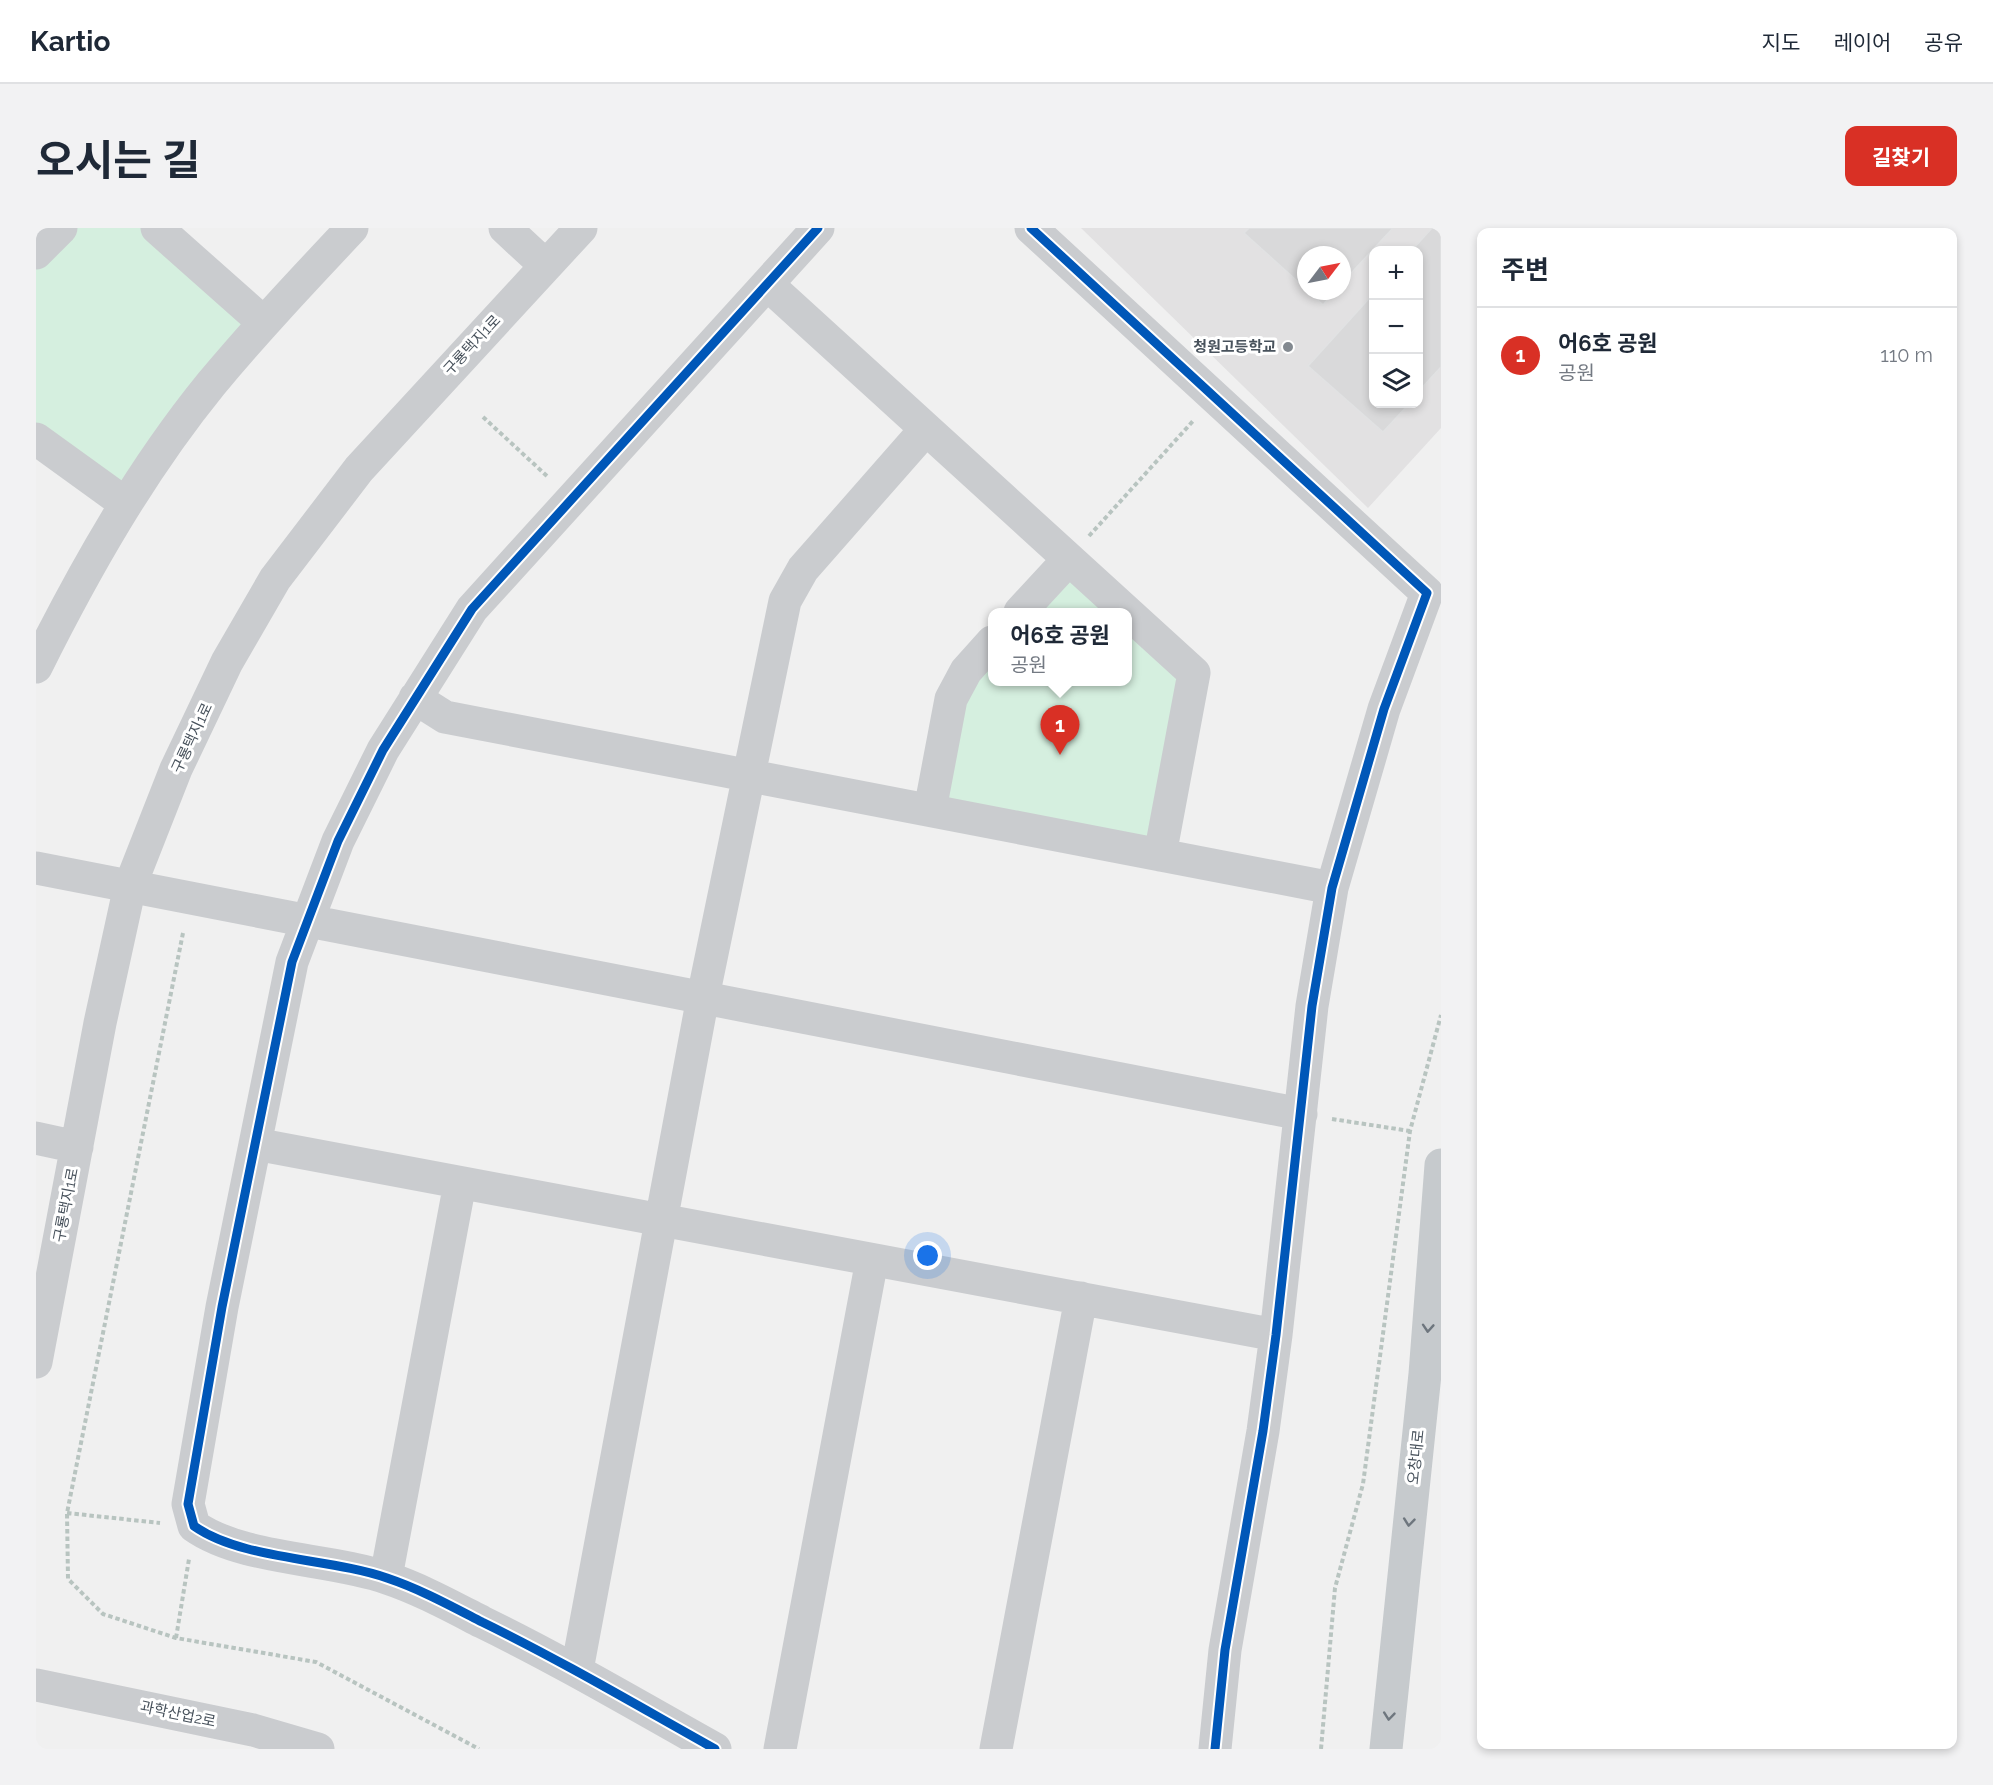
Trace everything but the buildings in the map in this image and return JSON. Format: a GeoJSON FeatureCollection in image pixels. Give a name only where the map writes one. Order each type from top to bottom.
{"type":"FeatureCollection","features":[{"type":"Feature","properties":{"kind":"main road","name":"오창대로"},"geometry":{"type":"LineString","coordinates":[[1386,1749],[1425,1374],[1441,1165]]}},
{"type":"Feature","properties":{"kind":"street"},"geometry":{"type":"LineString","coordinates":[[36,253],[61,228]]}},
{"type":"Feature","properties":{"kind":"street"},"geometry":{"type":"LineString","coordinates":[[157,228],[264,323]]}},
{"type":"Feature","properties":{"kind":"street"},"geometry":{"type":"LineString","coordinates":[[36,667],[70,598],[126,504],[211,385],[264,323],[352,228]]}},
{"type":"Feature","properties":{"kind":"street"},"geometry":{"type":"LineString","coordinates":[[505,228],[546,267]]}},
{"type":"Feature","properties":{"kind":"street","name":"구룡택지1로"},"geometry":{"type":"LineString","coordinates":[[36,1362],[100,1023],[130,886],[176,769],[227,662],[276,579],[359,469],[581,228]]}},
{"type":"Feature","properties":{"kind":"street"},"geometry":{"type":"LineString","coordinates":[[715,1749],[577,1670],[438,1599],[386,1577],[249,1548],[205,1534],[194,1526],[188,1504],[222,1306],[292,962],[306,920],[343,831],[383,750],[472,609],[818,228]]}},
{"type":"Feature","properties":{"kind":"street"},"geometry":{"type":"LineString","coordinates":[[1031,228],[1427,592],[1384,709],[1332,888],[1312,1006],[1276,1335],[1263,1431],[1225,1650],[1215,1749]]}},
{"type":"Feature","properties":{"kind":"street"},"geometry":{"type":"LineString","coordinates":[[767,284],[1123,608]]}},
{"type":"Feature","properties":{"kind":"street"},"geometry":{"type":"LineString","coordinates":[[577,1670],[703,997],[747,775],[785,601],[804,569],[926,429]]}},
{"type":"Feature","properties":{"kind":"street"},"geometry":{"type":"LineString","coordinates":[[36,439],[126,504]]}},
{"type":"Feature","properties":{"kind":"street"},"geometry":{"type":"LineString","coordinates":[[1024,608],[1069,559]]}},
{"type":"Feature","properties":{"kind":"street"},"geometry":{"type":"LineString","coordinates":[[1132,616],[1194,673],[1160,855]]}},
{"type":"Feature","properties":{"kind":"street"},"geometry":{"type":"LineString","coordinates":[[930,810],[951,699],[966,671],[988,647]]}},
{"type":"Feature","properties":{"kind":"street"},"geometry":{"type":"LineString","coordinates":[[415,698],[445,717],[1332,888]]}},
{"type":"Feature","properties":{"kind":"street"},"geometry":{"type":"LineString","coordinates":[[36,868],[1301,1114]]}},
{"type":"Feature","properties":{"kind":"street"},"geometry":{"type":"LineString","coordinates":[[36,1138],[77,1147]]}},
{"type":"Feature","properties":{"kind":"street"},"geometry":{"type":"LineString","coordinates":[[255,1144],[1276,1335]]}},
{"type":"Feature","properties":{"kind":"street"},"geometry":{"type":"LineString","coordinates":[[386,1577],[460,1183]]}},
{"type":"Feature","properties":{"kind":"street"},"geometry":{"type":"LineString","coordinates":[[780,1749],[872,1260]]}},
{"type":"Feature","properties":{"kind":"street"},"geometry":{"type":"LineString","coordinates":[[996,1749],[1080,1298]]}},
{"type":"Feature","properties":{"kind":"street","name":"과학산업2로"},"geometry":{"type":"LineString","coordinates":[[36,1685],[253,1730],[318,1749]]}},
{"type":"Feature","properties":{"kind":"path"},"geometry":{"type":"LineString","coordinates":[[1069,559],[1214,397]]}},
{"type":"Feature","properties":{"kind":"path"},"geometry":{"type":"LineString","coordinates":[[483,417],[571,498]]}},
{"type":"Feature","properties":{"kind":"path"},"geometry":{"type":"LineString","coordinates":[[1320,1749],[1335,1588],[1363,1484],[1410,1131],[1441,1015]]}},
{"type":"Feature","properties":{"kind":"path"},"geometry":{"type":"LineString","coordinates":[[1301,1114],[1410,1131]]}},
{"type":"Feature","properties":{"kind":"path"},"geometry":{"type":"LineString","coordinates":[[67,1513],[194,1526],[176,1638]]}},
{"type":"Feature","properties":{"kind":"shaded area","name":"청원고등학교"},"geometry":{"type":"Polygon","coordinates":[[[1081,228],[1441,228],[1441,428],[1368,508],[1081,228]]]}},
{"type":"Feature","properties":{"kind":"green space"},"geometry":{"type":"Polygon","coordinates":[[[61,228],[157,228],[264,323],[126,504],[36,439],[36,253],[61,228]]]}},
{"type":"Feature","properties":{"kind":"green space"},"geometry":{"type":"Polygon","coordinates":[[[1069,559],[1123,608],[1024,608],[1069,559]]]}},
{"type":"Feature","properties":{"kind":"green space"},"geometry":{"type":"Polygon","coordinates":[[[1132,617],[1194,673],[1160,855],[930,810],[951,699],[988,648],[988,686],[1132,686],[1132,617]]]}},
{"type":"Feature","properties":{"kind":"cycle path"},"geometry":{"type":"LineString","coordinates":[[715,1749],[541,1652],[411,1587],[364,1571],[261,1552],[236,1546],[214,1537],[194,1526],[188,1504],[222,1307],[292,962],[338,841],[383,750],[472,609],[818,228]]}},
{"type":"Feature","properties":{"kind":"cycle path"},"geometry":{"type":"LineString","coordinates":[[1031,228],[1427,593],[1384,709],[1332,888],[1312,1006],[1276,1335],[1263,1431],[1225,1650],[1215,1749]]}},
{"type":"Feature","properties":{"kind":"place","name":"청원고등학교"},"geometry":{"type":"Point","coordinates":[1288,347]}},
{"type":"Feature","properties":{"kind":"place","name":"어6호 공원"},"geometry":{"type":"Point","coordinates":[1060,755]}}]}
